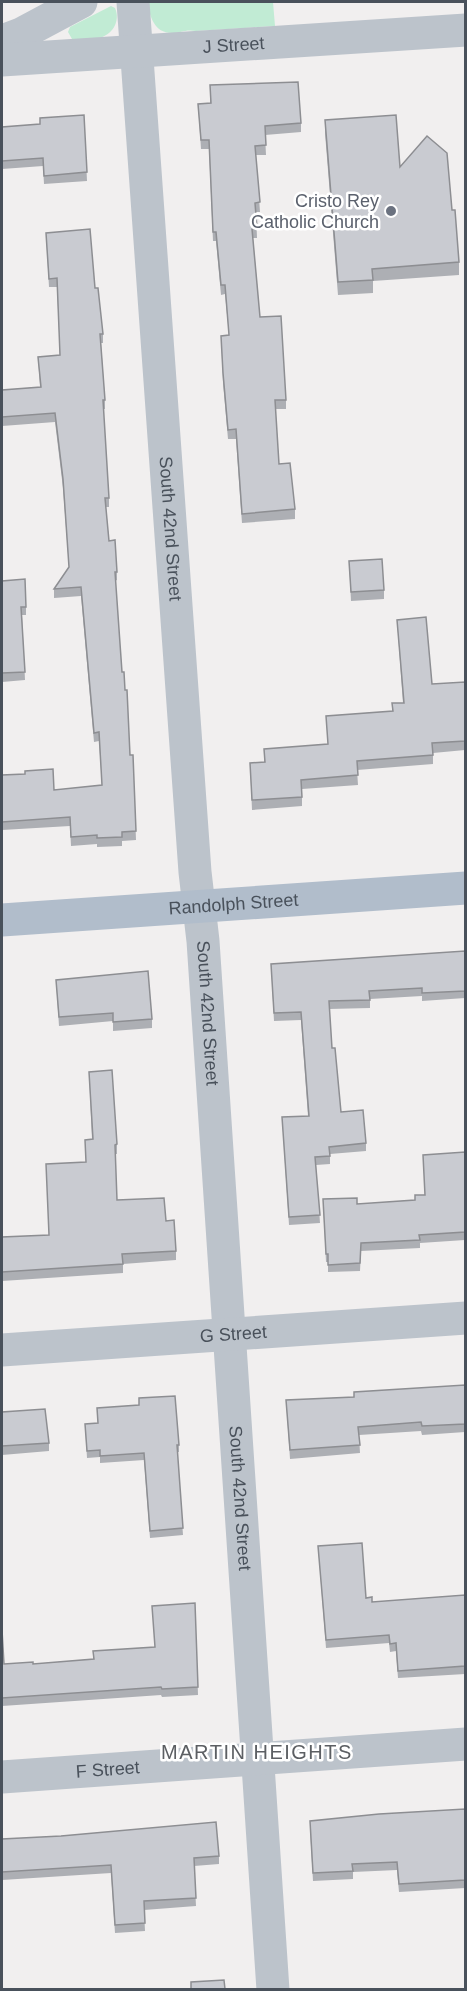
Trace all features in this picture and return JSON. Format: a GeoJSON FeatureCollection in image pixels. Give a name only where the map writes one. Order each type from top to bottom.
{"type":"FeatureCollection","features":[{"type":"Feature","properties":{"kind":"main road","name":"Randolph Street"},"geometry":{"type":"LineString","coordinates":[[2,920],[465,888]]}},
{"type":"Feature","properties":{"kind":"street"},"geometry":{"type":"LineString","coordinates":[[2,41],[81,2]]}},
{"type":"Feature","properties":{"kind":"street","name":"South 42nd Street"},"geometry":{"type":"LineString","coordinates":[[133,2],[195,872],[200,906],[273,1989]]}},
{"type":"Feature","properties":{"kind":"street","name":"J Street"},"geometry":{"type":"LineString","coordinates":[[2,60],[465,30]]}},
{"type":"Feature","properties":{"kind":"street","name":"G Street"},"geometry":{"type":"LineString","coordinates":[[2,1350],[465,1318]]}},
{"type":"Feature","properties":{"kind":"street","name":"F Street"},"geometry":{"type":"LineString","coordinates":[[2,1777],[465,1744]]}},
{"type":"Feature","properties":{"kind":"green space"},"geometry":{"type":"Polygon","coordinates":[[[147,2],[273,2],[275,26],[166,32],[154,23],[147,2]]]}},
{"type":"Feature","properties":{"kind":"green space"},"geometry":{"type":"Polygon","coordinates":[[[111,6],[115,8],[117,18],[111,31],[95,39],[72,39],[68,32],[70,27],[111,6]]]}},
{"type":"Feature","properties":{"kind":"building"},"geometry":{"type":"Polygon","coordinates":[[[298,82],[301,123],[265,126],[266,145],[255,146],[260,202],[255,203],[257,228],[252,229],[260,317],[281,316],[286,400],[275,400],[279,464],[290,463],[295,509],[242,514],[236,429],[228,430],[223,373],[221,336],[229,335],[225,285],[221,285],[216,232],[213,232],[209,140],[201,140],[198,104],[211,103],[210,85],[298,82]]]}},
{"type":"Feature","properties":{"kind":"building"},"geometry":{"type":"Polygon","coordinates":[[[84,115],[87,172],[44,176],[43,158],[2,161],[2,127],[40,124],[40,118],[84,115]]]}},
{"type":"Feature","properties":{"kind":"building","name":"Cristo Rey Catholic Church"},"geometry":{"type":"Polygon","coordinates":[[[396,115],[400,167],[427,136],[447,153],[459,262],[372,269],[373,280],[338,282],[325,120],[396,115]]]}},
{"type":"Feature","properties":{"kind":"building"},"geometry":{"type":"Polygon","coordinates":[[[90,229],[95,288],[98,288],[103,334],[100,334],[109,498],[105,498],[109,541],[115,540],[122,672],[124,672],[125,690],[127,690],[130,755],[133,755],[136,831],[122,832],[122,837],[97,838],[97,835],[71,837],[70,817],[2,822],[2,775],[53,769],[54,790],[102,785],[99,732],[94,733],[81,587],[54,589],[69,567],[63,479],[55,413],[2,417],[2,390],[41,387],[38,357],[60,355],[57,278],[49,279],[46,233],[90,229]]]}},
{"type":"Feature","properties":{"kind":"building"},"geometry":{"type":"Polygon","coordinates":[[[382,559],[384,590],[351,592],[349,561],[382,559]]]}},
{"type":"Feature","properties":{"kind":"building"},"geometry":{"type":"Polygon","coordinates":[[[25,579],[26,607],[21,607],[25,672],[2,673],[2,581],[25,579]]]}},
{"type":"Feature","properties":{"kind":"building"},"geometry":{"type":"Polygon","coordinates":[[[426,617],[432,684],[465,682],[465,741],[432,743],[433,755],[357,761],[358,775],[301,780],[302,797],[252,800],[250,763],[265,762],[264,749],[328,744],[326,716],[393,711],[392,703],[404,703],[397,620],[426,617]]]}},
{"type":"Feature","properties":{"kind":"building"},"geometry":{"type":"Polygon","coordinates":[[[465,951],[465,991],[422,993],[422,988],[369,991],[370,1000],[329,1001],[332,1048],[335,1048],[341,1112],[363,1110],[366,1143],[329,1147],[330,1156],[315,1157],[320,1215],[289,1217],[282,1117],[309,1116],[301,1012],[274,1013],[271,964],[465,951]]]}},
{"type":"Feature","properties":{"kind":"building"},"geometry":{"type":"Polygon","coordinates":[[[148,971],[152,1019],[113,1022],[113,1013],[59,1017],[56,980],[148,971]]]}},
{"type":"Feature","properties":{"kind":"building"},"geometry":{"type":"Polygon","coordinates":[[[112,1070],[117,1144],[115,1145],[117,1200],[164,1198],[166,1221],[174,1220],[176,1251],[122,1254],[123,1264],[2,1272],[2,1237],[49,1235],[46,1164],[86,1162],[85,1140],[93,1139],[89,1072],[112,1070]]]}},
{"type":"Feature","properties":{"kind":"building"},"geometry":{"type":"Polygon","coordinates":[[[465,1152],[465,1232],[419,1235],[420,1240],[361,1243],[360,1263],[328,1265],[323,1199],[357,1198],[357,1204],[415,1200],[415,1195],[425,1195],[423,1155],[465,1152]]]}},
{"type":"Feature","properties":{"kind":"building"},"geometry":{"type":"Polygon","coordinates":[[[465,1385],[465,1424],[422,1426],[421,1422],[358,1427],[360,1445],[290,1450],[286,1400],[354,1397],[354,1392],[465,1385]]]}},
{"type":"Feature","properties":{"kind":"building"},"geometry":{"type":"Polygon","coordinates":[[[175,1396],[183,1528],[150,1531],[144,1453],[100,1456],[100,1450],[87,1451],[85,1424],[98,1423],[97,1408],[139,1405],[139,1398],[175,1396]]]}},
{"type":"Feature","properties":{"kind":"building"},"geometry":{"type":"Polygon","coordinates":[[[45,1409],[49,1443],[2,1446],[2,1412],[45,1409]]]}},
{"type":"Feature","properties":{"kind":"building"},"geometry":{"type":"Polygon","coordinates":[[[362,1543],[366,1598],[372,1597],[372,1602],[465,1595],[465,1666],[398,1671],[396,1643],[390,1644],[389,1635],[326,1640],[318,1546],[362,1543]]]}},
{"type":"Feature","properties":{"kind":"building"},"geometry":{"type":"Polygon","coordinates":[[[195,1603],[198,1687],[162,1689],[161,1687],[2,1698],[2,1630],[4,1664],[94,1659],[93,1651],[155,1647],[152,1606],[195,1603]]]}},
{"type":"Feature","properties":{"kind":"building"},"geometry":{"type":"Polygon","coordinates":[[[465,1809],[465,1880],[399,1884],[397,1862],[352,1864],[353,1871],[313,1873],[310,1821],[465,1809]]]}},
{"type":"Feature","properties":{"kind":"building"},"geometry":{"type":"Polygon","coordinates":[[[216,1822],[219,1856],[194,1858],[196,1898],[144,1901],[145,1923],[115,1925],[111,1865],[2,1872],[2,1839],[216,1822]]]}},
{"type":"Feature","properties":{"kind":"building"},"geometry":{"type":"Polygon","coordinates":[[[224,1980],[225,1989],[191,1989],[191,1982],[224,1980]]]}},
{"type":"Feature","properties":{"kind":"place","name":"Cristo Rey Catholic Church"},"geometry":{"type":"Point","coordinates":[391,211]}},
{"type":"Feature","properties":{"kind":"district","name":"MARTIN HEIGHTS"},"geometry":{"type":"Point","coordinates":[257,1752]}}]}
